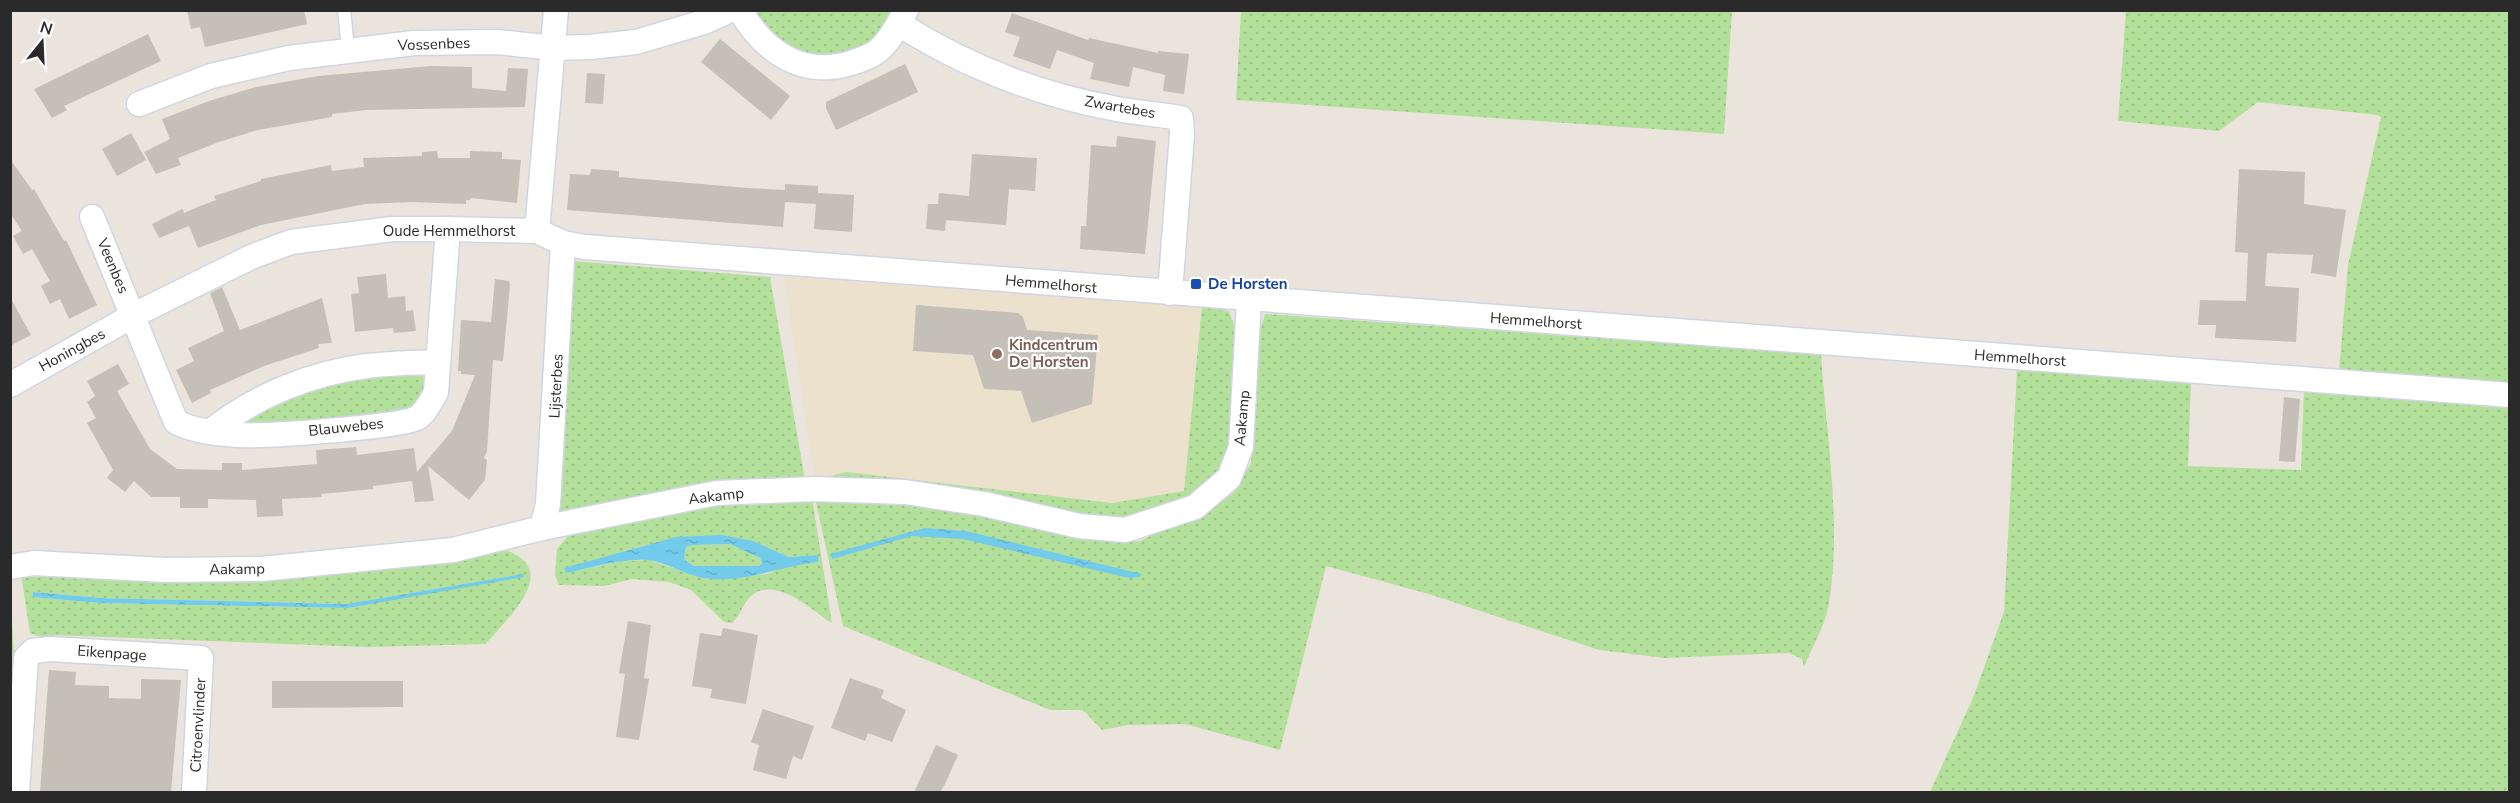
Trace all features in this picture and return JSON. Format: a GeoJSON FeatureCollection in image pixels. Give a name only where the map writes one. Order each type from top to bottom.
{"type":"FeatureCollection","features":[{"type":"Feature","properties":{"kind":"street"},"geometry":{"type":"LineString","coordinates":[[537,231],[556,10]]}},
{"type":"Feature","properties":{"kind":"street","name":"Vossenbes"},"geometry":{"type":"LineString","coordinates":[[139,104],[211,76],[289,58],[348,49],[414,43],[486,42],[553,48],[636,42],[705,22],[730,10]]}},
{"type":"Feature","properties":{"kind":"street"},"geometry":{"type":"LineString","coordinates":[[741,10],[756,36],[774,52],[806,67],[836,68],[880,50],[902,17]]}},
{"type":"Feature","properties":{"kind":"street","name":"Zwartebes"},"geometry":{"type":"LineString","coordinates":[[902,17],[976,66],[1030,87],[1114,109],[1181,118],[1182,134],[1170,293]]}},
{"type":"Feature","properties":{"kind":"street","name":"Veenbes"},"geometry":{"type":"LineString","coordinates":[[92,217],[134,315]]}},
{"type":"Feature","properties":{"kind":"street","name":"Oude Hemmelhorst"},"geometry":{"type":"LineString","coordinates":[[134,315],[251,257],[291,242],[392,229],[448,229],[537,231],[563,243]]}},
{"type":"Feature","properties":{"kind":"street","name":"Blauwebes"},"geometry":{"type":"LineString","coordinates":[[134,315],[176,422],[189,429],[240,435],[312,431],[416,418],[429,405],[436,392],[436,362],[448,229]]}},
{"type":"Feature","properties":{"kind":"street","name":"Hemmelhorst"},"geometry":{"type":"LineString","coordinates":[[563,243],[596,248],[1249,300],[2510,395]]}},
{"type":"Feature","properties":{"kind":"street","name":"Lijsterbes"},"geometry":{"type":"LineString","coordinates":[[542,528],[549,504],[563,243]]}},
{"type":"Feature","properties":{"kind":"street","name":"Aakamp"},"geometry":{"type":"LineString","coordinates":[[10,567],[34,563],[165,570],[261,569],[453,550],[542,528],[717,493],[814,489],[905,492],[984,504],[1080,526],[1125,530],[1195,507],[1229,478],[1241,447],[1249,300]]}},
{"type":"Feature","properties":{"kind":"street","name":"Honingbes"},"geometry":{"type":"LineString","coordinates":[[10,384],[134,315]]}},
{"type":"Feature","properties":{"kind":"street"},"geometry":{"type":"LineString","coordinates":[[212,431],[233,414],[263,397],[314,378],[367,366],[436,362]]}},
{"type":"Feature","properties":{"kind":"street","name":"Eikenpage"},"geometry":{"type":"LineString","coordinates":[[17,792],[21,763],[23,670],[26,658],[33,651],[50,649],[201,658]]}},
{"type":"Feature","properties":{"kind":"street","name":"Citroenvlinder"},"geometry":{"type":"LineString","coordinates":[[194,792],[201,658]]}},
{"type":"Feature","properties":{"kind":"lane"},"geometry":{"type":"LineString","coordinates":[[344,10],[348,49]]}},
{"type":"Feature","properties":{"kind":"shaded area","name":"Kindcentrum De Horsten"},"geometry":{"type":"Polygon","coordinates":[[[784,277],[1202,306],[1184,491],[1112,503],[846,472],[815,480],[784,277]]]}},
{"type":"Feature","properties":{"kind":"green space"},"geometry":{"type":"Polygon","coordinates":[[[753,11],[895,11],[878,38],[848,55],[818,59],[792,51],[763,32],[753,11]]]}},
{"type":"Feature","properties":{"kind":"green space"},"geometry":{"type":"Polygon","coordinates":[[[1241,11],[1732,11],[1724,134],[1236,100],[1241,11]]]}},
{"type":"Feature","properties":{"kind":"green space"},"geometry":{"type":"Polygon","coordinates":[[[2126,11],[2509,11],[2509,384],[2339,371],[2348,265],[2381,117],[2258,102],[2219,131],[2118,121],[2126,11]]]}},
{"type":"Feature","properties":{"kind":"green space"},"geometry":{"type":"Polygon","coordinates":[[[572,261],[770,277],[805,480],[734,484],[664,492],[617,500],[570,513],[556,509],[572,261]]]}},
{"type":"Feature","properties":{"kind":"green space"},"geometry":{"type":"Polygon","coordinates":[[[1202,306],[1229,311],[1242,348],[1235,451],[1212,486],[1135,523],[815,480],[846,472],[1112,503],[1184,491],[1202,306]]]}},
{"type":"Feature","properties":{"kind":"green space"},"geometry":{"type":"Polygon","coordinates":[[[1265,314],[1821,354],[1834,511],[1833,573],[1825,619],[1804,667],[1802,659],[1789,653],[1665,658],[1599,650],[1429,594],[1326,566],[1280,750],[1185,724],[1128,725],[1102,730],[1083,710],[1050,710],[843,626],[815,498],[930,505],[1128,542],[1140,541],[1224,500],[1235,491],[1251,463],[1261,327],[1265,314]]]}},
{"type":"Feature","properties":{"kind":"green space"},"geometry":{"type":"Polygon","coordinates":[[[2017,369],[2191,381],[2188,466],[2301,470],[2304,389],[2509,404],[2509,792],[1930,792],[1973,698],[2004,612],[2017,369]]]}},
{"type":"Feature","properties":{"kind":"green space"},"geometry":{"type":"Polygon","coordinates":[[[418,372],[428,381],[418,410],[261,429],[234,421],[314,383],[418,372]]]}},
{"type":"Feature","properties":{"kind":"green space"},"geometry":{"type":"Polygon","coordinates":[[[786,498],[812,498],[832,623],[793,597],[771,590],[761,591],[751,596],[732,623],[724,622],[691,590],[669,582],[632,579],[604,586],[559,585],[555,575],[557,549],[572,531],[643,514],[786,498]],[[753,541],[646,545],[564,569],[566,573],[623,561],[649,560],[707,579],[767,574],[788,565],[818,562],[817,555],[789,557],[753,541]]]}},
{"type":"Feature","properties":{"kind":"green space"},"geometry":{"type":"Polygon","coordinates":[[[730,544],[760,558],[762,563],[759,566],[693,566],[684,559],[686,547],[692,545],[730,544]]]}},
{"type":"Feature","properties":{"kind":"green space"},"geometry":{"type":"Polygon","coordinates":[[[502,549],[520,557],[529,568],[530,580],[518,607],[486,644],[367,647],[54,635],[52,641],[30,633],[21,574],[502,549]],[[523,574],[346,604],[101,598],[33,592],[32,597],[100,603],[348,608],[523,574]]]}},
{"type":"Feature","properties":{"kind":"green space"},"geometry":{"type":"Polygon","coordinates":[[[10,590],[16,682],[11,682],[10,590]]]}},
{"type":"Feature","properties":{"kind":"water"},"geometry":{"type":"Polygon","coordinates":[[[925,528],[966,531],[1141,574],[1140,577],[1129,578],[963,539],[912,536],[832,559],[830,554],[925,528]]]}},
{"type":"Feature","properties":{"kind":"water"},"geometry":{"type":"Polygon","coordinates":[[[721,535],[753,541],[789,557],[818,555],[818,562],[751,576],[724,579],[702,578],[648,560],[617,562],[566,573],[564,568],[676,537],[721,535]],[[730,544],[692,545],[686,547],[684,559],[693,566],[759,566],[762,563],[760,558],[730,544]]]}},
{"type":"Feature","properties":{"kind":"water"},"geometry":{"type":"Polygon","coordinates":[[[523,574],[524,577],[348,608],[100,603],[32,597],[33,592],[101,598],[346,604],[523,574]]]}},
{"type":"Feature","properties":{"kind":"building"},"geometry":{"type":"Polygon","coordinates":[[[187,10],[304,10],[307,24],[205,47],[200,27],[191,29],[187,10]]]}},
{"type":"Feature","properties":{"kind":"building"},"geometry":{"type":"Polygon","coordinates":[[[1012,13],[1088,40],[1089,38],[1158,53],[1158,51],[1189,54],[1184,94],[1163,91],[1165,75],[1133,67],[1129,87],[1090,79],[1094,63],[1057,50],[1050,69],[1013,56],[1020,37],[1005,32],[1012,13]]]}},
{"type":"Feature","properties":{"kind":"building"},"geometry":{"type":"Polygon","coordinates":[[[148,34],[161,61],[64,106],[67,110],[52,118],[34,89],[148,34]]]}},
{"type":"Feature","properties":{"kind":"building"},"geometry":{"type":"Polygon","coordinates":[[[720,39],[790,96],[771,120],[701,62],[720,39]]]}},
{"type":"Feature","properties":{"kind":"building"},"geometry":{"type":"Polygon","coordinates":[[[905,64],[918,92],[836,130],[826,108],[826,102],[905,64]]]}},
{"type":"Feature","properties":{"kind":"building"},"geometry":{"type":"Polygon","coordinates":[[[431,66],[472,67],[472,88],[506,91],[508,68],[528,69],[525,107],[366,110],[332,114],[332,117],[258,130],[219,142],[178,158],[181,165],[156,174],[144,152],[170,139],[162,119],[209,101],[256,87],[318,76],[431,66]]]}},
{"type":"Feature","properties":{"kind":"building"},"geometry":{"type":"Polygon","coordinates":[[[587,73],[605,74],[603,104],[585,103],[587,73]]]}},
{"type":"Feature","properties":{"kind":"building"},"geometry":{"type":"Polygon","coordinates":[[[131,133],[146,160],[117,176],[102,149],[131,133]]]}},
{"type":"Feature","properties":{"kind":"building"},"geometry":{"type":"Polygon","coordinates":[[[1117,136],[1156,141],[1145,254],[1080,249],[1081,226],[1086,226],[1091,145],[1116,147],[1117,136]]]}},
{"type":"Feature","properties":{"kind":"building"},"geometry":{"type":"Polygon","coordinates":[[[437,151],[438,158],[470,158],[470,151],[502,152],[502,159],[521,160],[517,203],[471,198],[466,200],[466,204],[412,202],[365,204],[261,225],[198,248],[189,226],[159,238],[152,224],[183,209],[184,213],[216,200],[214,196],[261,181],[261,179],[331,165],[332,171],[364,167],[363,158],[422,156],[422,152],[437,151]]]}},
{"type":"Feature","properties":{"kind":"building"},"geometry":{"type":"Polygon","coordinates":[[[972,154],[1037,158],[1035,191],[1009,189],[1006,225],[946,220],[945,231],[926,229],[928,204],[938,204],[939,193],[969,196],[972,154]]]}},
{"type":"Feature","properties":{"kind":"building"},"geometry":{"type":"Polygon","coordinates":[[[10,159],[32,190],[34,189],[64,241],[66,240],[97,305],[69,319],[60,299],[50,304],[41,286],[50,281],[32,249],[23,254],[13,236],[22,231],[10,213],[10,159]]]}},
{"type":"Feature","properties":{"kind":"building"},"geometry":{"type":"Polygon","coordinates":[[[591,169],[619,171],[619,177],[748,188],[785,190],[785,184],[818,186],[818,193],[854,195],[852,232],[814,229],[816,204],[785,202],[783,227],[567,210],[570,174],[590,175],[591,169]]]}},
{"type":"Feature","properties":{"kind":"building"},"geometry":{"type":"Polygon","coordinates":[[[2239,169],[2305,172],[2304,204],[2346,210],[2336,277],[2311,273],[2313,255],[2267,253],[2265,286],[2299,288],[2296,342],[2215,338],[2216,325],[2198,325],[2200,300],[2246,301],[2248,253],[2235,252],[2239,169]]]}},
{"type":"Feature","properties":{"kind":"building"},"geometry":{"type":"Polygon","coordinates":[[[386,274],[388,298],[405,296],[406,311],[413,310],[416,331],[394,333],[393,328],[355,332],[351,294],[359,293],[357,277],[386,274]]]}},
{"type":"Feature","properties":{"kind":"building"},"geometry":{"type":"Polygon","coordinates":[[[495,279],[509,281],[510,285],[503,361],[493,360],[487,451],[484,458],[487,460],[485,480],[469,500],[428,466],[434,501],[415,502],[412,481],[373,486],[373,489],[321,494],[322,497],[282,499],[283,516],[257,517],[256,500],[208,499],[208,508],[180,508],[180,497],[151,497],[134,481],[125,492],[107,478],[113,470],[87,423],[96,418],[87,402],[95,396],[87,381],[118,364],[129,384],[117,391],[150,449],[177,469],[222,470],[222,463],[242,463],[242,470],[317,464],[316,450],[356,447],[357,455],[414,448],[417,472],[452,431],[475,375],[461,374],[461,371],[458,371],[461,320],[491,322],[495,279]]]}},
{"type":"Feature","properties":{"kind":"building"},"geometry":{"type":"Polygon","coordinates":[[[222,287],[240,330],[322,298],[332,343],[318,344],[319,348],[264,366],[210,390],[211,393],[192,403],[176,370],[194,361],[188,348],[224,331],[210,293],[222,287]]]}},
{"type":"Feature","properties":{"kind":"building"},"geometry":{"type":"Polygon","coordinates":[[[10,297],[31,335],[10,346],[10,297]]]}},
{"type":"Feature","properties":{"kind":"building"},"geometry":{"type":"Polygon","coordinates":[[[916,305],[1018,313],[1023,317],[1027,330],[1098,335],[1092,404],[1032,423],[1021,391],[984,389],[973,355],[913,351],[916,305]]]}},
{"type":"Feature","properties":{"kind":"building"},"geometry":{"type":"Polygon","coordinates":[[[2284,397],[2300,399],[2295,462],[2279,461],[2284,397]]]}},
{"type":"Feature","properties":{"kind":"building"},"geometry":{"type":"Polygon","coordinates":[[[628,621],[651,625],[644,678],[649,679],[639,740],[616,737],[625,674],[619,673],[628,621]]]}},
{"type":"Feature","properties":{"kind":"building"},"geometry":{"type":"Polygon","coordinates":[[[723,628],[758,635],[746,704],[710,698],[712,689],[692,686],[700,633],[721,636],[723,628]]]}},
{"type":"Feature","properties":{"kind":"building"},"geometry":{"type":"Polygon","coordinates":[[[49,670],[76,672],[75,685],[109,686],[109,698],[141,699],[141,679],[181,680],[171,792],[40,792],[49,670]]]}},
{"type":"Feature","properties":{"kind":"building"},"geometry":{"type":"Polygon","coordinates":[[[850,678],[884,690],[881,698],[906,710],[892,742],[868,733],[865,741],[831,728],[850,678]]]}},
{"type":"Feature","properties":{"kind":"building"},"geometry":{"type":"Polygon","coordinates":[[[272,681],[403,681],[403,707],[272,708],[272,681]]]}},
{"type":"Feature","properties":{"kind":"building"},"geometry":{"type":"Polygon","coordinates":[[[763,709],[814,726],[802,760],[793,756],[786,779],[753,770],[759,745],[751,742],[763,709]]]}},
{"type":"Feature","properties":{"kind":"building"},"geometry":{"type":"Polygon","coordinates":[[[936,745],[958,755],[945,784],[940,792],[914,792],[936,745]]]}},
{"type":"Feature","properties":{"kind":"place","name":"De Horsten"},"geometry":{"type":"Point","coordinates":[1196,284]}},
{"type":"Feature","properties":{"kind":"place","name":"Kindcentrum De Horsten"},"geometry":{"type":"Point","coordinates":[997,354]}}]}
